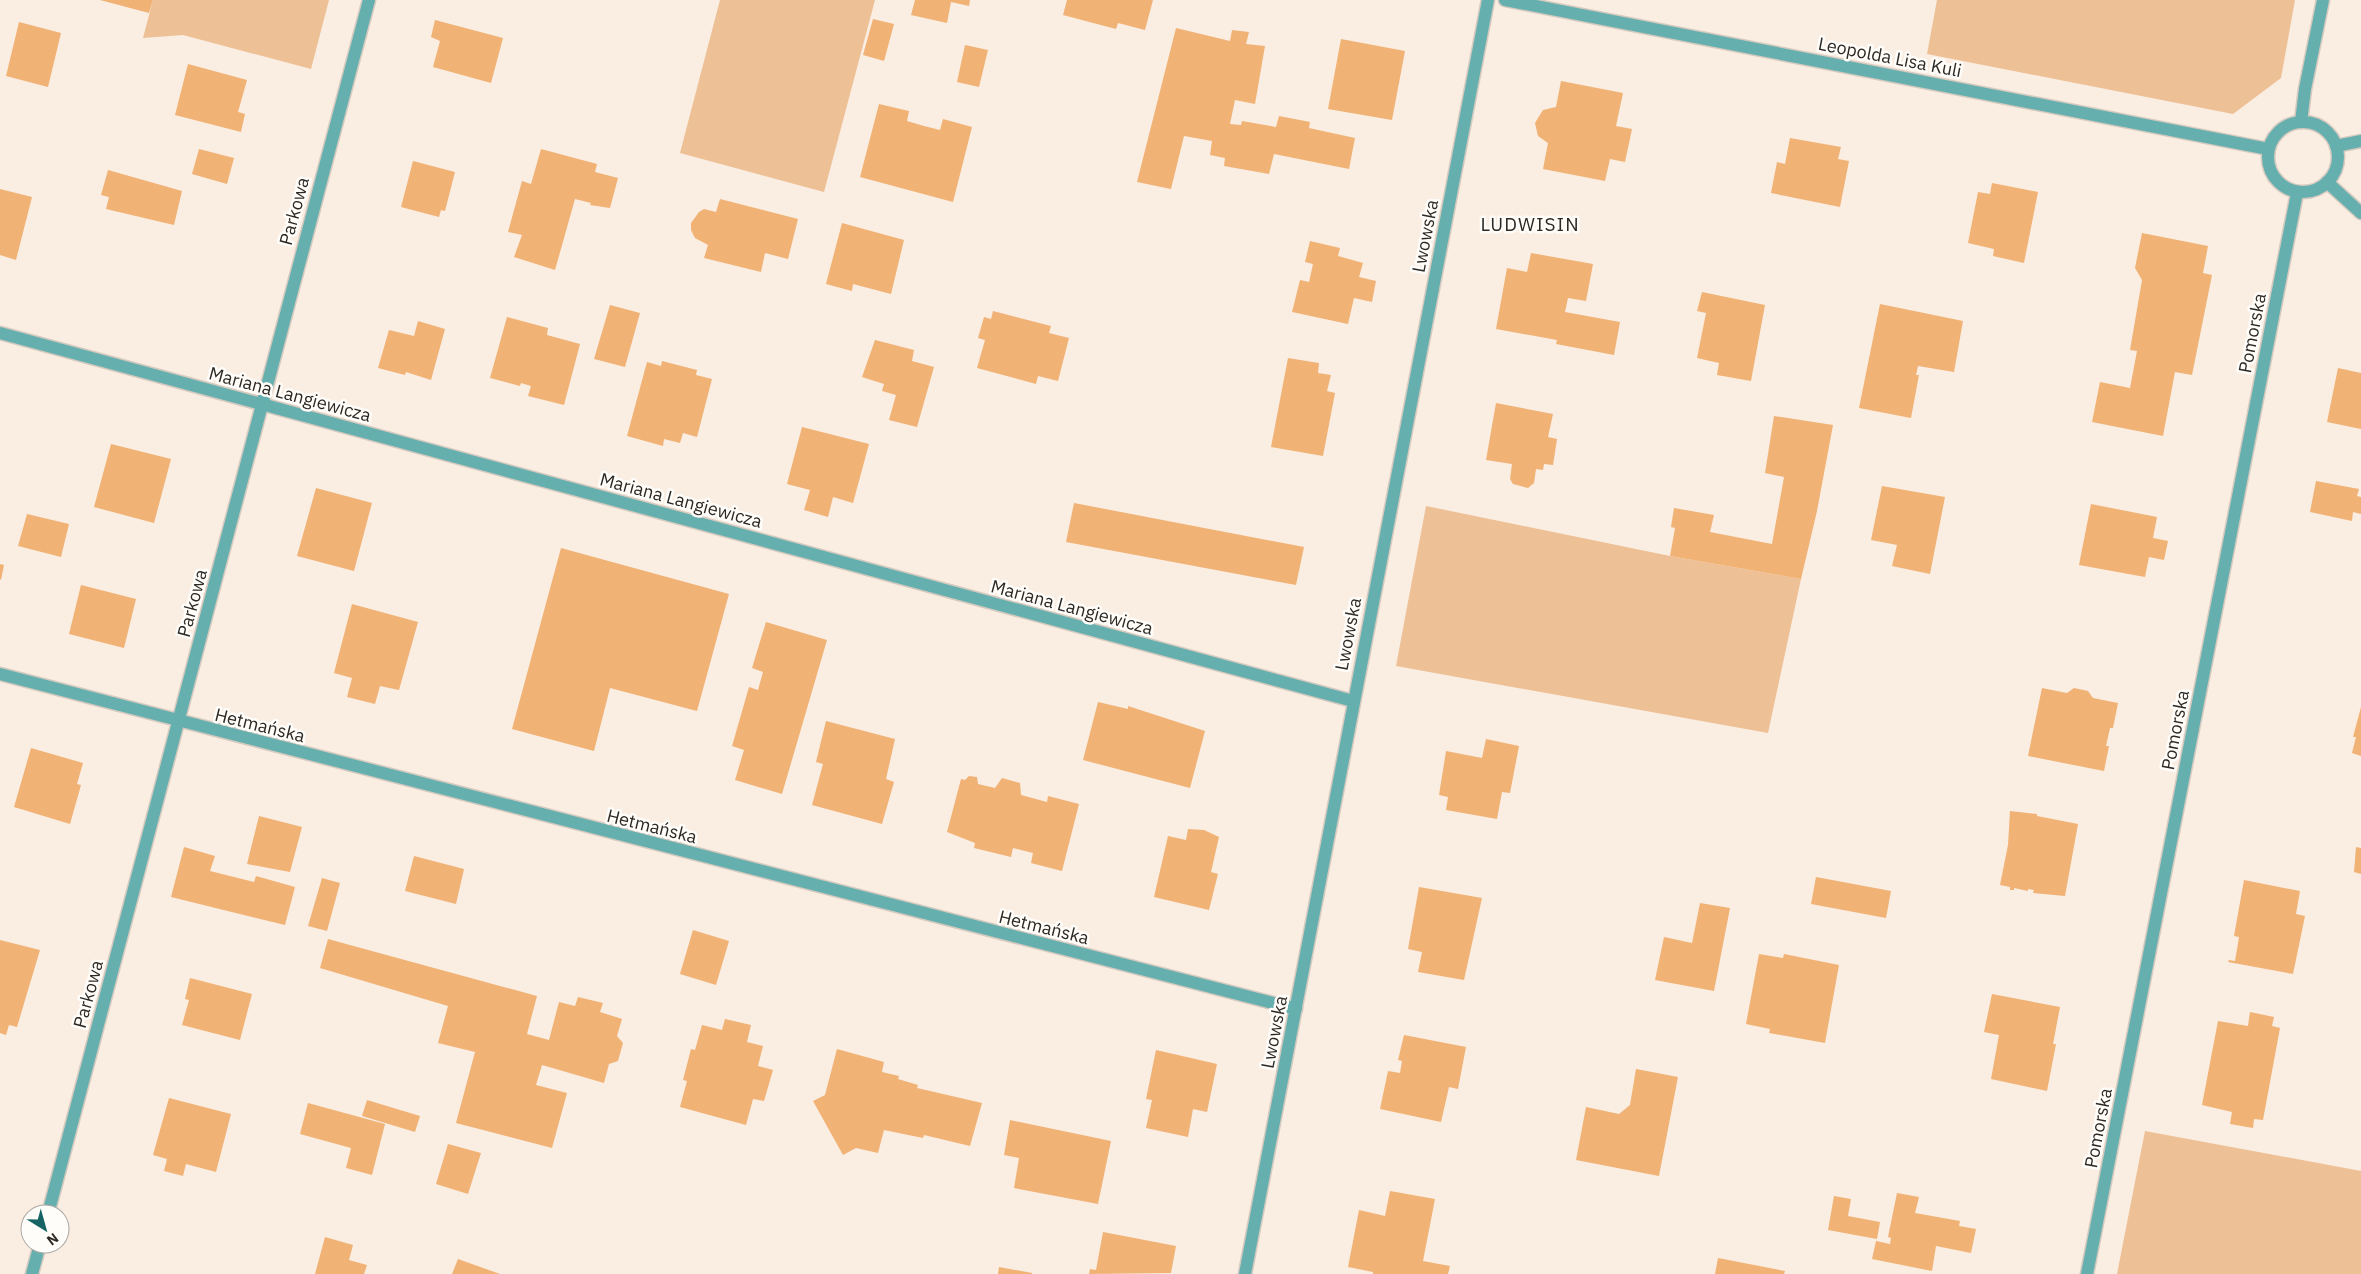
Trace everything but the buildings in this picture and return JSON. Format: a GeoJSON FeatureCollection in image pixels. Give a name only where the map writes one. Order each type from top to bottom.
{"type":"FeatureCollection","features":[{"type":"Feature","properties":{"kind":"street","name":"Parkowa"},"geometry":{"type":"LineString","coordinates":[[51,1204],[369,0]]}},
{"type":"Feature","properties":{"kind":"street","name":"Lwowska"},"geometry":{"type":"LineString","coordinates":[[1245,1274],[1488,0]]}},
{"type":"Feature","properties":{"kind":"street","name":"Leopolda Lisa Kuli"},"geometry":{"type":"LineString","coordinates":[[1506,0],[2268,149]]}},
{"type":"Feature","properties":{"kind":"street"},"geometry":{"type":"LineString","coordinates":[[2302,122],[2305,89],[2323,0]]}},
{"type":"Feature","properties":{"kind":"street"},"geometry":{"type":"LineString","coordinates":[[2302,122],[2317,124],[2331,137],[2336,146],[2336,167],[2327,182],[2313,191],[2297,194],[2284,187],[2273,177],[2267,160],[2268,149],[2281,129],[2302,122]]}},
{"type":"Feature","properties":{"kind":"street"},"geometry":{"type":"LineString","coordinates":[[2336,146],[2361,141]]}},
{"type":"Feature","properties":{"kind":"street"},"geometry":{"type":"LineString","coordinates":[[2327,182],[2361,213]]}},
{"type":"Feature","properties":{"kind":"street","name":"Pomorska"},"geometry":{"type":"LineString","coordinates":[[2088,1274],[2297,194]]}},
{"type":"Feature","properties":{"kind":"street","name":"Mariana Langiewicza"},"geometry":{"type":"LineString","coordinates":[[0,333],[1353,701]]}},
{"type":"Feature","properties":{"kind":"street","name":"Hetmańska"},"geometry":{"type":"LineString","coordinates":[[0,674],[179,722],[1296,1010]]}},
{"type":"Feature","properties":{"kind":"street"},"geometry":{"type":"LineString","coordinates":[[32,1274],[37,1254]]}},
{"type":"Feature","properties":{"kind":"shaded area"},"geometry":{"type":"Polygon","coordinates":[[[153,0],[329,0],[311,69],[183,35],[143,38],[153,0]]]}},
{"type":"Feature","properties":{"kind":"shaded area"},"geometry":{"type":"Polygon","coordinates":[[[720,0],[875,0],[824,192],[680,153],[720,0]]]}},
{"type":"Feature","properties":{"kind":"shaded area"},"geometry":{"type":"Polygon","coordinates":[[[1937,0],[2295,0],[2281,78],[2233,114],[1927,54],[1937,0]]]}},
{"type":"Feature","properties":{"kind":"shaded area"},"geometry":{"type":"Polygon","coordinates":[[[1426,506],[1670,556],[1801,579],[1768,733],[1396,666],[1426,506]]]}},
{"type":"Feature","properties":{"kind":"shaded area"},"geometry":{"type":"Polygon","coordinates":[[[2145,1131],[2361,1171],[2361,1274],[2117,1274],[2145,1131]]]}},
{"type":"Feature","properties":{"kind":"district","name":"LUDWISIN"},"geometry":{"type":"Point","coordinates":[1530,224]}}]}
